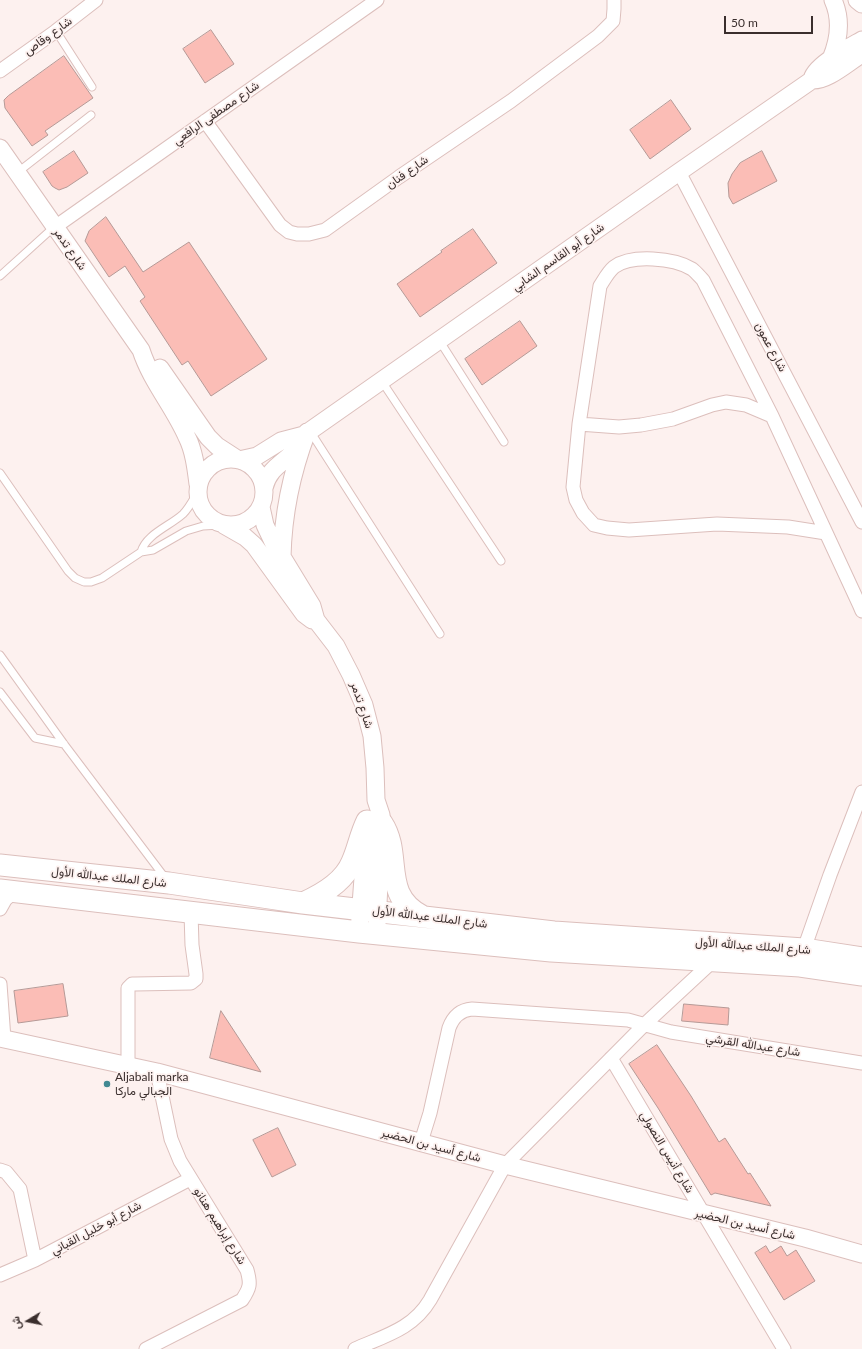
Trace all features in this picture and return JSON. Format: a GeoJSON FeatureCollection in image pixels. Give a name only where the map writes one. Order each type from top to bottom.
{"type":"FeatureCollection","features":[{"type":"Feature","properties":{"kind":"main road"},"geometry":{"type":"LineString","coordinates":[[303,903],[318,896],[331,887],[347,871],[352,864],[360,835],[374,822],[388,835],[397,889],[404,902],[422,916]]}},
{"type":"Feature","properties":{"kind":"main road","name":"شارع الملك عبدالله الأول"},"geometry":{"type":"LineString","coordinates":[[0,866],[169,883],[303,903],[554,932],[802,958],[862,975]]}},
{"type":"Feature","properties":{"kind":"main road","name":"شارع الملك عبدالله الأول"},"geometry":{"type":"LineString","coordinates":[[7,891],[368,933],[551,951],[713,961],[802,958],[862,958]]}},
{"type":"Feature","properties":{"kind":"street","name":"شارع وقاص"},"geometry":{"type":"LineString","coordinates":[[0,71],[96,0]]}},
{"type":"Feature","properties":{"kind":"street","name":"شارع مصطفى الرافعي"},"geometry":{"type":"LineString","coordinates":[[55,227],[377,0]]}},
{"type":"Feature","properties":{"kind":"street","name":"شارع فنان"},"geometry":{"type":"LineString","coordinates":[[205,121],[280,225],[289,232],[297,234],[309,234],[325,230],[399,177],[511,101],[598,36],[613,21],[614,0]]}},
{"type":"Feature","properties":{"kind":"street"},"geometry":{"type":"LineString","coordinates":[[831,59],[839,33],[839,19],[833,0]]}},
{"type":"Feature","properties":{"kind":"street"},"geometry":{"type":"LineString","coordinates":[[857,0],[862,4]]}},
{"type":"Feature","properties":{"kind":"street","name":"شارع أبو القاسم الشابي"},"geometry":{"type":"LineString","coordinates":[[812,80],[814,72],[831,59],[862,40]]}},
{"type":"Feature","properties":{"kind":"street","name":"شارع أبو القاسم الشابي"},"geometry":{"type":"LineString","coordinates":[[238,460],[257,456],[281,441],[307,433],[812,80],[820,80],[862,54]]}},
{"type":"Feature","properties":{"kind":"street","name":"شارع تدمر"},"geometry":{"type":"LineString","coordinates":[[0,148],[141,350],[150,371],[187,436],[194,460],[198,488]]}},
{"type":"Feature","properties":{"kind":"street","name":"شارع عمون"},"geometry":{"type":"LineString","coordinates":[[679,172],[862,522]]}},
{"type":"Feature","properties":{"kind":"street"},"geometry":{"type":"LineString","coordinates":[[826,532],[788,527],[717,524],[629,530],[594,525],[583,513],[576,500],[573,487],[579,424],[600,286],[606,276],[615,267],[630,261],[655,259],[677,263],[693,270],[703,280],[772,416],[826,532],[862,611]]}},
{"type":"Feature","properties":{"kind":"street","name":"شارع تدمر"},"geometry":{"type":"LineString","coordinates":[[141,350],[160,368],[208,437],[226,453],[238,460]]}},
{"type":"Feature","properties":{"kind":"street"},"geometry":{"type":"LineString","coordinates":[[579,424],[619,427],[641,425],[683,416],[712,405],[726,402],[746,405],[772,416]]}},
{"type":"Feature","properties":{"kind":"street"},"geometry":{"type":"LineString","coordinates":[[282,557],[284,522],[288,494],[293,473],[307,433]]}},
{"type":"Feature","properties":{"kind":"street","name":"شارع أبو القاسم الشابي"},"geometry":{"type":"LineString","coordinates":[[264,488],[270,473],[298,447],[307,433]]}},
{"type":"Feature","properties":{"kind":"street"},"geometry":{"type":"LineString","coordinates":[[227,459],[238,460],[248,464],[256,470],[261,478],[264,488],[264,498],[256,515],[249,521],[240,525],[222,525],[211,520],[199,503],[198,488],[202,475],[209,467],[217,462],[227,459]]}},
{"type":"Feature","properties":{"kind":"street","name":"شارع تدمر"},"geometry":{"type":"LineString","coordinates":[[261,507],[268,533],[312,606],[316,620],[336,646],[351,675],[364,705],[372,736],[376,800],[381,815],[374,822],[368,933]]}},
{"type":"Feature","properties":{"kind":"street","name":"شارع تدمر"},"geometry":{"type":"LineString","coordinates":[[222,525],[245,537],[254,545],[304,614],[312,620],[316,620]]}},
{"type":"Feature","properties":{"kind":"street"},"geometry":{"type":"LineString","coordinates":[[802,958],[830,875],[862,792]]}},
{"type":"Feature","properties":{"kind":"street"},"geometry":{"type":"LineString","coordinates":[[0,909],[5,900],[7,891]]}},
{"type":"Feature","properties":{"kind":"street"},"geometry":{"type":"LineString","coordinates":[[128,1066],[128,988],[132,984],[191,983],[196,980],[192,945],[191,912]]}},
{"type":"Feature","properties":{"kind":"street"},"geometry":{"type":"LineString","coordinates":[[355,1349],[409,1324],[418,1317],[425,1309],[505,1165],[644,1024],[713,961]]}},
{"type":"Feature","properties":{"kind":"street"},"geometry":{"type":"LineString","coordinates":[[0,984],[2,1038]]}},
{"type":"Feature","properties":{"kind":"street","name":"شارع عبدالله القرشي"},"geometry":{"type":"LineString","coordinates":[[420,1142],[430,1112],[449,1028],[454,1018],[462,1012],[472,1009],[619,1019],[644,1024],[671,1032],[862,1063]]}},
{"type":"Feature","properties":{"kind":"street","name":"شارع أسيد بن الحضير"},"geometry":{"type":"LineString","coordinates":[[2,1038],[157,1072],[505,1165],[805,1238],[862,1254]]}},
{"type":"Feature","properties":{"kind":"street","name":"شارع أنيس النصولي"},"geometry":{"type":"LineString","coordinates":[[611,1058],[784,1349]]}},
{"type":"Feature","properties":{"kind":"street","name":"شارع إبراهيم هنانو"},"geometry":{"type":"LineString","coordinates":[[146,1349],[242,1300],[248,1290],[250,1281],[247,1270],[180,1161],[172,1139],[157,1072]]}},
{"type":"Feature","properties":{"kind":"street"},"geometry":{"type":"LineString","coordinates":[[0,1170],[6,1172],[20,1189],[35,1260]]}},
{"type":"Feature","properties":{"kind":"street","name":"شارع أبو خليل القباني"},"geometry":{"type":"LineString","coordinates":[[0,1275],[35,1260],[190,1179]]}},
{"type":"Feature","properties":{"kind":"lane"},"geometry":{"type":"LineString","coordinates":[[56,31],[92,87]]}},
{"type":"Feature","properties":{"kind":"lane"},"geometry":{"type":"LineString","coordinates":[[17,172],[91,114]]}},
{"type":"Feature","properties":{"kind":"lane"},"geometry":{"type":"LineString","coordinates":[[0,276],[55,227]]}},
{"type":"Feature","properties":{"kind":"lane"},"geometry":{"type":"LineString","coordinates":[[439,340],[504,442]]}},
{"type":"Feature","properties":{"kind":"lane"},"geometry":{"type":"LineString","coordinates":[[381,380],[502,561]]}},
{"type":"Feature","properties":{"kind":"lane"},"geometry":{"type":"LineString","coordinates":[[307,433],[440,634]]}},
{"type":"Feature","properties":{"kind":"lane"},"geometry":{"type":"LineString","coordinates":[[0,473],[68,571],[75,578],[84,582],[91,582],[102,578],[141,552],[153,550],[186,531],[194,528],[222,525]]}},
{"type":"Feature","properties":{"kind":"lane"},"geometry":{"type":"LineString","coordinates":[[141,552],[147,541],[184,513],[189,507],[198,488]]}},
{"type":"Feature","properties":{"kind":"lane"},"geometry":{"type":"LineString","coordinates":[[0,656],[64,744],[169,883]]}},
{"type":"Feature","properties":{"kind":"lane"},"geometry":{"type":"LineString","coordinates":[[0,692],[35,738],[64,744]]}},
{"type":"Feature","properties":{"kind":"building"},"geometry":{"type":"Polygon","coordinates":[[[211,30],[234,64],[205,83],[183,49],[211,30]]]}},
{"type":"Feature","properties":{"kind":"building"},"geometry":{"type":"Polygon","coordinates":[[[64,56],[93,98],[45,131],[48,135],[32,146],[5,108],[4,100],[64,56]]]}},
{"type":"Feature","properties":{"kind":"building"},"geometry":{"type":"Polygon","coordinates":[[[671,100],[691,129],[650,159],[630,130],[671,100]]]}},
{"type":"Feature","properties":{"kind":"building"},"geometry":{"type":"Polygon","coordinates":[[[74,151],[88,173],[67,187],[59,190],[52,186],[43,172],[74,151]]]}},
{"type":"Feature","properties":{"kind":"building"},"geometry":{"type":"Polygon","coordinates":[[[762,151],[777,181],[733,204],[729,197],[728,183],[732,174],[740,163],[762,151]]]}},
{"type":"Feature","properties":{"kind":"building"},"geometry":{"type":"Polygon","coordinates":[[[106,217],[143,272],[189,242],[267,359],[211,396],[188,361],[182,365],[140,301],[145,297],[125,266],[109,277],[85,241],[89,231],[106,217]]]}},
{"type":"Feature","properties":{"kind":"building"},"geometry":{"type":"Polygon","coordinates":[[[473,229],[497,263],[420,317],[397,284],[473,229]]]}},
{"type":"Feature","properties":{"kind":"building"},"geometry":{"type":"Polygon","coordinates":[[[520,321],[537,346],[482,385],[465,359],[520,321]]]}},
{"type":"Feature","properties":{"kind":"building"},"geometry":{"type":"Polygon","coordinates":[[[63,984],[68,1016],[18,1023],[14,991],[63,984]]]}},
{"type":"Feature","properties":{"kind":"building"},"geometry":{"type":"Polygon","coordinates":[[[684,1004],[729,1008],[728,1025],[682,1021],[684,1004]]]}},
{"type":"Feature","properties":{"kind":"building"},"geometry":{"type":"Polygon","coordinates":[[[221,1011],[261,1072],[210,1058],[221,1011]]]}},
{"type":"Feature","properties":{"kind":"building"},"geometry":{"type":"Polygon","coordinates":[[[657,1045],[719,1142],[725,1138],[771,1206],[715,1193],[711,1195],[658,1108],[629,1064],[657,1045]]]}},
{"type":"Feature","properties":{"kind":"building"},"geometry":{"type":"Polygon","coordinates":[[[278,1128],[296,1165],[272,1177],[253,1140],[278,1128]]]}},
{"type":"Feature","properties":{"kind":"building"},"geometry":{"type":"Polygon","coordinates":[[[766,1246],[770,1253],[781,1246],[787,1256],[796,1250],[815,1281],[784,1300],[755,1253],[766,1246]]]}},
{"type":"Feature","properties":{"kind":"place","name":"Aljabali marka الجبالي ماركا"},"geometry":{"type":"Point","coordinates":[107,1084]}}]}
